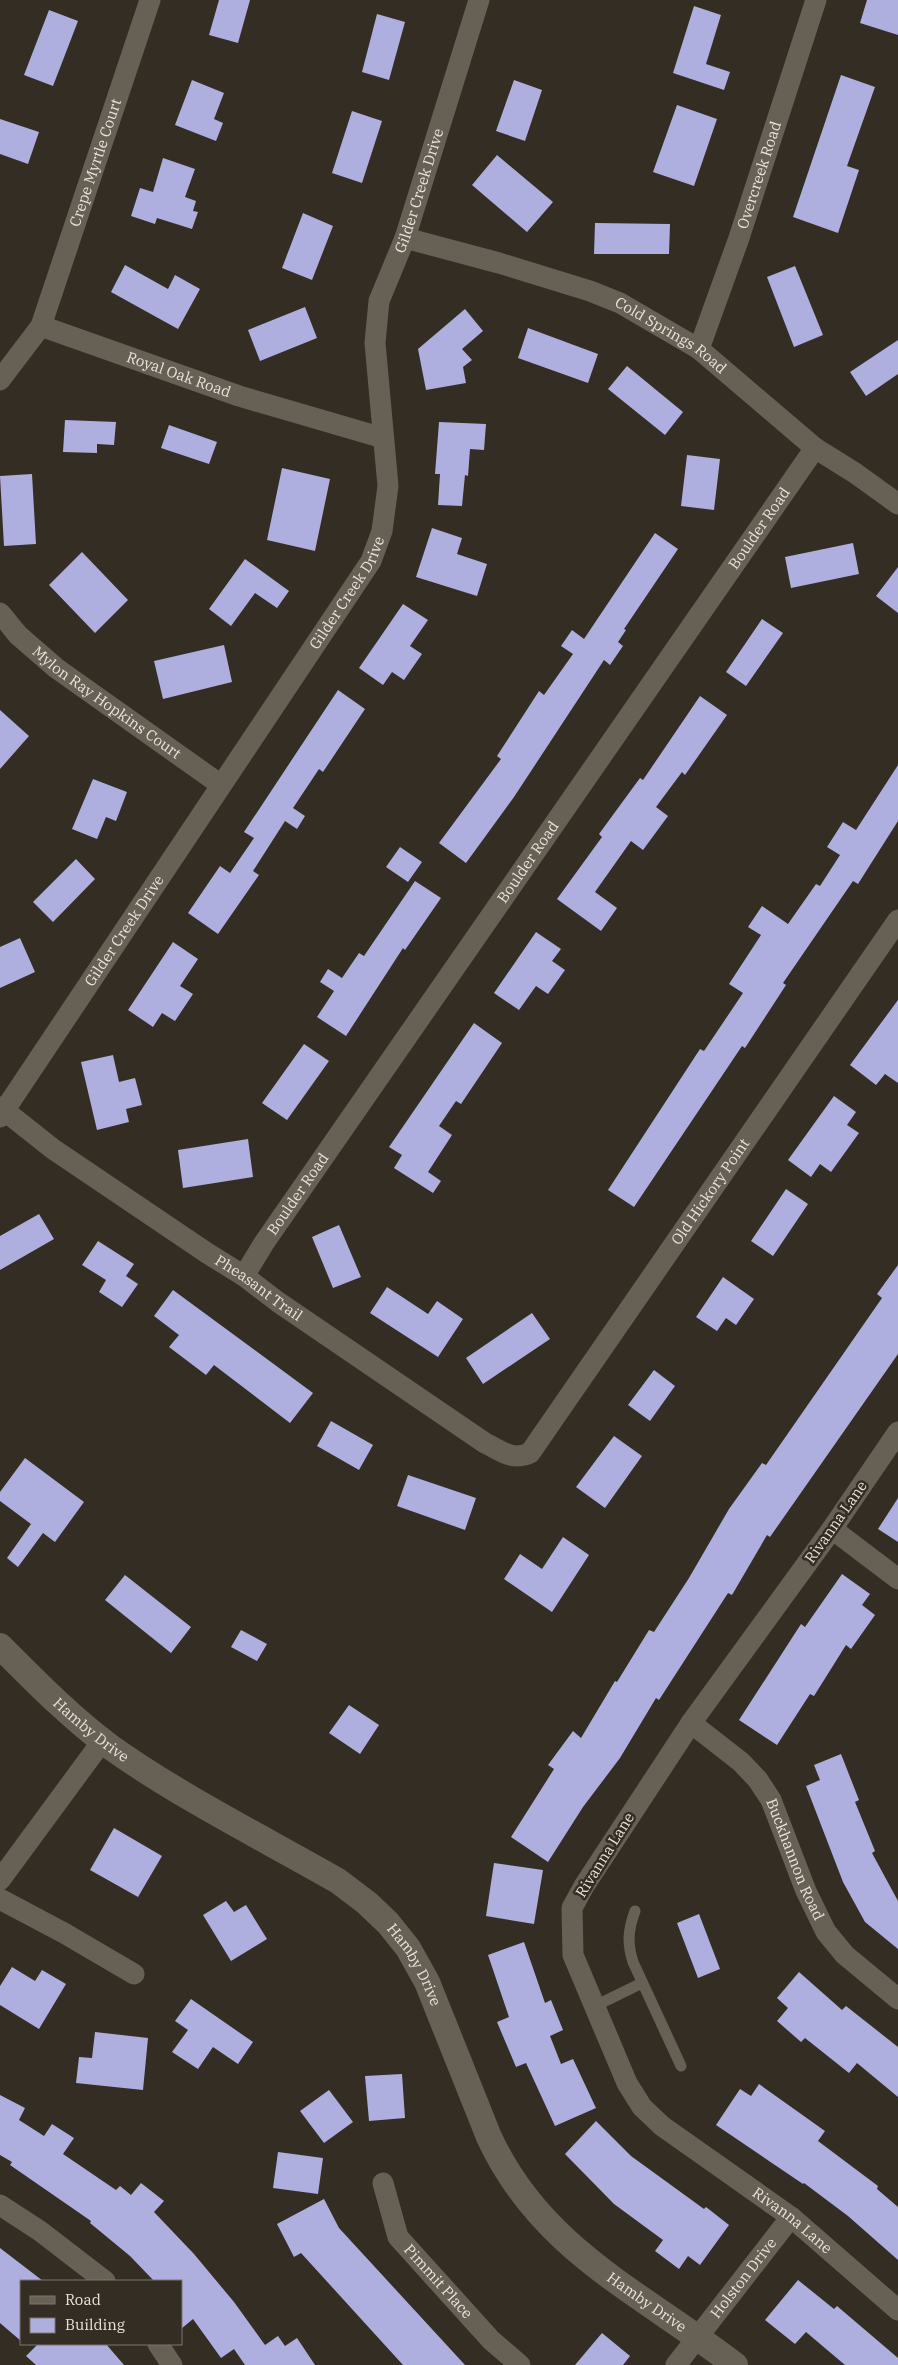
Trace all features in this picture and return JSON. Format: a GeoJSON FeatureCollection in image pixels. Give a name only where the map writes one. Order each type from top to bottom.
{"type":"FeatureCollection","features":[{"type":"Feature","properties":{"kind":"street","name":"Crepe Myrtle Court"},"geometry":{"type":"LineString","coordinates":[[41,326],[150,0]]}},
{"type":"Feature","properties":{"kind":"street","name":"Gilder Creek Drive"},"geometry":{"type":"LineString","coordinates":[[1,1111],[248,747],[371,560],[382,531],[387,500],[375,343],[376,322],[384,285],[405,238],[479,0]]}},
{"type":"Feature","properties":{"kind":"street","name":"Overcreek Road"},"geometry":{"type":"LineString","coordinates":[[699,350],[739,238],[816,0]]}},
{"type":"Feature","properties":{"kind":"street","name":"Cold Springs Road"},"geometry":{"type":"LineString","coordinates":[[405,238],[499,263],[590,291],[620,303],[699,350],[815,448],[855,473],[898,504]]}},
{"type":"Feature","properties":{"kind":"street"},"geometry":{"type":"LineString","coordinates":[[0,380],[41,326]]}},
{"type":"Feature","properties":{"kind":"street","name":"Royal Oak Road"},"geometry":{"type":"LineString","coordinates":[[41,326],[239,396],[383,438]]}},
{"type":"Feature","properties":{"kind":"street","name":"Boulder Road"},"geometry":{"type":"LineString","coordinates":[[244,1276],[264,1243],[815,448]]}},
{"type":"Feature","properties":{"kind":"street","name":"Mylon Ray Hopkins Court"},"geometry":{"type":"LineString","coordinates":[[0,614],[18,635],[56,668],[221,785]]}},
{"type":"Feature","properties":{"kind":"street","name":"Old Hickory Point"},"geometry":{"type":"LineString","coordinates":[[520,1457],[530,1452],[898,920]]}},
{"type":"Feature","properties":{"kind":"street","name":"Pheasant Trail"},"geometry":{"type":"LineString","coordinates":[[1,1111],[53,1149],[244,1276],[278,1302],[485,1443],[512,1457],[520,1457]]}},
{"type":"Feature","properties":{"kind":"street","name":"Rivanna Lane"},"geometry":{"type":"LineString","coordinates":[[898,1432],[832,1530],[691,1723],[584,1886],[572,1908],[573,1955],[626,2083],[642,2108],[662,2126],[791,2218],[898,2310]]}},
{"type":"Feature","properties":{"kind":"street"},"geometry":{"type":"LineString","coordinates":[[832,1530],[898,1579]]}},
{"type":"Feature","properties":{"kind":"street","name":"Hamby Drive"},"geometry":{"type":"LineString","coordinates":[[0,1646],[68,1712],[102,1740],[150,1773],[338,1881],[367,1903],[388,1923],[408,1948],[427,1982],[500,2162],[522,2195],[559,2236],[590,2262],[735,2365]]}},
{"type":"Feature","properties":{"kind":"street","name":"Buckhannon Road"},"geometry":{"type":"LineString","coordinates":[[691,1723],[741,1762],[758,1780],[771,1800],[806,1891],[826,1932],[845,1955],[898,1999]]}},
{"type":"Feature","properties":{"kind":"street"},"geometry":{"type":"LineString","coordinates":[[0,1880],[102,1740]]}},
{"type":"Feature","properties":{"kind":"street"},"geometry":{"type":"LineString","coordinates":[[0,1899],[64,1933],[134,1974]]}},
{"type":"Feature","properties":{"kind":"street","name":"Pimmit Place"},"geometry":{"type":"LineString","coordinates":[[383,2183],[398,2237],[491,2340],[520,2365]]}},
{"type":"Feature","properties":{"kind":"street"},"geometry":{"type":"LineString","coordinates":[[0,2205],[40,2231],[104,2280]]}},
{"type":"Feature","properties":{"kind":"street","name":"Holston Drive"},"geometry":{"type":"LineString","coordinates":[[676,2365],[791,2218]]}},
{"type":"Feature","properties":{"kind":"street"},"geometry":{"type":"LineString","coordinates":[[159,2345],[172,2365]]}},
{"type":"Feature","properties":{"kind":"lane"},"geometry":{"type":"LineString","coordinates":[[635,1910],[629,1926],[628,1948],[642,1983],[681,2066]]}},
{"type":"Feature","properties":{"kind":"lane"},"geometry":{"type":"LineString","coordinates":[[595,2006],[642,1983]]}},
{"type":"Feature","properties":{"kind":"building"},"geometry":{"type":"Polygon","coordinates":[[[219,0],[250,0],[238,43],[209,35],[219,0]]]}},
{"type":"Feature","properties":{"kind":"building"},"geometry":{"type":"Polygon","coordinates":[[[867,0],[898,0],[898,35],[860,23],[867,0]]]}},
{"type":"Feature","properties":{"kind":"building"},"geometry":{"type":"Polygon","coordinates":[[[694,6],[721,15],[706,64],[730,72],[724,90],[673,73],[694,6]]]}},
{"type":"Feature","properties":{"kind":"building"},"geometry":{"type":"Polygon","coordinates":[[[49,10],[78,21],[53,86],[24,75],[49,10]]]}},
{"type":"Feature","properties":{"kind":"building"},"geometry":{"type":"Polygon","coordinates":[[[377,14],[405,22],[389,80],[362,72],[377,14]]]}},
{"type":"Feature","properties":{"kind":"building"},"geometry":{"type":"Polygon","coordinates":[[[841,75],[875,87],[847,166],[859,170],[838,233],[793,217],[841,75]]]}},
{"type":"Feature","properties":{"kind":"building"},"geometry":{"type":"Polygon","coordinates":[[[192,80],[224,93],[214,119],[223,123],[216,141],[175,125],[192,80]]]}},
{"type":"Feature","properties":{"kind":"building"},"geometry":{"type":"Polygon","coordinates":[[[514,80],[542,90],[525,141],[496,131],[514,80]]]}},
{"type":"Feature","properties":{"kind":"building"},"geometry":{"type":"Polygon","coordinates":[[[677,105],[717,119],[694,186],[653,172],[677,105]]]}},
{"type":"Feature","properties":{"kind":"building"},"geometry":{"type":"Polygon","coordinates":[[[352,111],[382,121],[362,183],[332,173],[352,111]]]}},
{"type":"Feature","properties":{"kind":"building"},"geometry":{"type":"Polygon","coordinates":[[[0,119],[39,132],[28,164],[0,154],[0,119]]]}},
{"type":"Feature","properties":{"kind":"building"},"geometry":{"type":"Polygon","coordinates":[[[497,155],[553,202],[527,232],[472,185],[497,155]]]}},
{"type":"Feature","properties":{"kind":"building"},"geometry":{"type":"Polygon","coordinates":[[[163,158],[195,169],[185,197],[196,201],[193,211],[198,212],[192,229],[157,218],[155,224],[131,216],[140,188],[153,192],[163,158]]]}},
{"type":"Feature","properties":{"kind":"building"},"geometry":{"type":"Polygon","coordinates":[[[303,213],[333,226],[312,280],[282,268],[303,213]]]}},
{"type":"Feature","properties":{"kind":"building"},"geometry":{"type":"Polygon","coordinates":[[[595,223],[670,224],[669,254],[594,254],[595,223]]]}},
{"type":"Feature","properties":{"kind":"building"},"geometry":{"type":"Polygon","coordinates":[[[125,265],[168,289],[175,275],[200,289],[178,329],[111,292],[125,265]]]}},
{"type":"Feature","properties":{"kind":"building"},"geometry":{"type":"Polygon","coordinates":[[[795,266],[823,335],[794,347],[767,277],[795,266]]]}},
{"type":"Feature","properties":{"kind":"building"},"geometry":{"type":"Polygon","coordinates":[[[305,307],[317,338],[260,361],[248,330],[305,307]]]}},
{"type":"Feature","properties":{"kind":"building"},"geometry":{"type":"Polygon","coordinates":[[[465,309],[483,331],[462,349],[472,360],[463,367],[466,383],[426,390],[418,349],[465,309]]]}},
{"type":"Feature","properties":{"kind":"building"},"geometry":{"type":"Polygon","coordinates":[[[528,328],[598,354],[588,383],[518,358],[528,328]]]}},
{"type":"Feature","properties":{"kind":"building"},"geometry":{"type":"Polygon","coordinates":[[[898,340],[898,374],[866,396],[850,372],[898,340]]]}},
{"type":"Feature","properties":{"kind":"building"},"geometry":{"type":"Polygon","coordinates":[[[627,366],[683,412],[665,435],[608,389],[627,366]]]}},
{"type":"Feature","properties":{"kind":"building"},"geometry":{"type":"Polygon","coordinates":[[[65,420],[116,422],[114,445],[97,444],[97,453],[63,452],[65,420]]]}},
{"type":"Feature","properties":{"kind":"building"},"geometry":{"type":"Polygon","coordinates":[[[439,422],[486,424],[484,450],[470,449],[468,476],[465,475],[462,506],[438,505],[440,474],[435,474],[439,422]]]}},
{"type":"Feature","properties":{"kind":"building"},"geometry":{"type":"Polygon","coordinates":[[[169,425],[217,442],[209,464],[161,448],[169,425]]]}},
{"type":"Feature","properties":{"kind":"building"},"geometry":{"type":"Polygon","coordinates":[[[687,455],[720,459],[714,510],[681,506],[687,455]]]}},
{"type":"Feature","properties":{"kind":"building"},"geometry":{"type":"Polygon","coordinates":[[[282,468],[330,479],[315,551],[267,540],[282,468]]]}},
{"type":"Feature","properties":{"kind":"building"},"geometry":{"type":"Polygon","coordinates":[[[32,474],[36,544],[4,546],[0,476],[32,474]]]}},
{"type":"Feature","properties":{"kind":"building"},"geometry":{"type":"Polygon","coordinates":[[[432,528],[462,538],[457,554],[487,564],[477,596],[416,577],[432,528]]]}},
{"type":"Feature","properties":{"kind":"building"},"geometry":{"type":"Polygon","coordinates":[[[655,533],[678,549],[624,629],[626,630],[618,642],[623,646],[610,665],[604,660],[514,797],[466,863],[439,843],[501,759],[497,756],[539,691],[544,695],[573,654],[561,646],[572,630],[584,639],[655,533]]]}},
{"type":"Feature","properties":{"kind":"building"},"geometry":{"type":"Polygon","coordinates":[[[853,543],[859,574],[791,588],[785,557],[853,543]]]}},
{"type":"Feature","properties":{"kind":"building"},"geometry":{"type":"Polygon","coordinates":[[[82,552],[128,600],[95,633],[49,585],[82,552]]]}},
{"type":"Feature","properties":{"kind":"building"},"geometry":{"type":"Polygon","coordinates":[[[245,559],[289,591],[277,608],[255,593],[231,626],[209,609],[245,559]]]}},
{"type":"Feature","properties":{"kind":"building"},"geometry":{"type":"Polygon","coordinates":[[[898,567],[898,613],[876,596],[898,567]]]}},
{"type":"Feature","properties":{"kind":"building"},"geometry":{"type":"Polygon","coordinates":[[[403,604],[428,620],[410,646],[422,654],[404,680],[392,672],[383,685],[359,668],[403,604]]]}},
{"type":"Feature","properties":{"kind":"building"},"geometry":{"type":"Polygon","coordinates":[[[762,619],[783,633],[746,686],[726,672],[762,619]]]}},
{"type":"Feature","properties":{"kind":"building"},"geometry":{"type":"Polygon","coordinates":[[[224,645],[232,682],[163,699],[154,661],[224,645]]]}},
{"type":"Feature","properties":{"kind":"building"},"geometry":{"type":"Polygon","coordinates":[[[338,690],[365,709],[323,772],[319,769],[293,808],[305,816],[297,829],[285,821],[253,871],[259,875],[218,934],[188,913],[220,866],[230,873],[254,838],[244,832],[338,690]]]}},
{"type":"Feature","properties":{"kind":"building"},"geometry":{"type":"Polygon","coordinates":[[[700,696],[727,715],[685,775],[682,772],[656,807],[668,816],[643,850],[631,841],[595,892],[617,908],[601,931],[557,899],[602,837],[599,834],[640,778],[643,780],[700,696]]]}},
{"type":"Feature","properties":{"kind":"building"},"geometry":{"type":"Polygon","coordinates":[[[0,710],[29,736],[0,769],[0,710]]]}},
{"type":"Feature","properties":{"kind":"building"},"geometry":{"type":"Polygon","coordinates":[[[898,765],[898,821],[858,884],[853,881],[783,983],[786,985],[745,1048],[742,1046],[634,1207],[608,1190],[700,1049],[704,1051],[743,993],[729,984],[761,935],[748,927],[762,906],[788,924],[816,884],[820,886],[840,855],[827,847],[843,822],[856,830],[898,765]]]}},
{"type":"Feature","properties":{"kind":"building"},"geometry":{"type":"Polygon","coordinates":[[[93,779],[127,792],[116,821],[106,817],[97,839],[72,829],[93,779]]]}},
{"type":"Feature","properties":{"kind":"building"},"geometry":{"type":"Polygon","coordinates":[[[400,847],[422,862],[408,882],[386,867],[400,847]]]}},
{"type":"Feature","properties":{"kind":"building"},"geometry":{"type":"Polygon","coordinates":[[[76,859],[95,879],[53,922],[33,902],[76,859]]]}},
{"type":"Feature","properties":{"kind":"building"},"geometry":{"type":"Polygon","coordinates":[[[415,881],[441,898],[405,950],[403,948],[346,1036],[317,1017],[334,991],[320,982],[328,969],[342,978],[359,953],[364,956],[415,881]]]}},
{"type":"Feature","properties":{"kind":"building"},"geometry":{"type":"Polygon","coordinates":[[[536,932],[561,949],[552,961],[565,970],[548,994],[536,986],[519,1010],[494,993],[536,932]]]}},
{"type":"Feature","properties":{"kind":"building"},"geometry":{"type":"Polygon","coordinates":[[[20,938],[35,972],[0,988],[0,947],[20,938]]]}},
{"type":"Feature","properties":{"kind":"building"},"geometry":{"type":"Polygon","coordinates":[[[173,942],[198,959],[180,986],[193,994],[175,1021],[162,1013],[153,1027],[128,1010],[173,942]]]}},
{"type":"Feature","properties":{"kind":"building"},"geometry":{"type":"Polygon","coordinates":[[[898,1000],[898,1083],[885,1074],[876,1085],[850,1065],[898,1000]]]}},
{"type":"Feature","properties":{"kind":"building"},"geometry":{"type":"Polygon","coordinates":[[[474,1023],[502,1043],[461,1104],[456,1101],[439,1126],[452,1135],[428,1172],[441,1181],[433,1193],[394,1168],[402,1155],[389,1147],[474,1023]]]}},
{"type":"Feature","properties":{"kind":"building"},"geometry":{"type":"Polygon","coordinates":[[[304,1044],[329,1061],[287,1120],[262,1103],[304,1044]]]}},
{"type":"Feature","properties":{"kind":"building"},"geometry":{"type":"Polygon","coordinates":[[[113,1055],[119,1082],[135,1078],[142,1105],[126,1109],[129,1122],[97,1130],[81,1062],[113,1055]]]}},
{"type":"Feature","properties":{"kind":"building"},"geometry":{"type":"Polygon","coordinates":[[[834,1096],[856,1112],[847,1125],[859,1133],[831,1172],[820,1164],[811,1177],[788,1160],[834,1096]]]}},
{"type":"Feature","properties":{"kind":"building"},"geometry":{"type":"Polygon","coordinates":[[[248,1139],[253,1177],[183,1188],[178,1150],[248,1139]]]}},
{"type":"Feature","properties":{"kind":"building"},"geometry":{"type":"Polygon","coordinates":[[[786,1189],[808,1204],[773,1256],[751,1241],[786,1189]]]}},
{"type":"Feature","properties":{"kind":"building"},"geometry":{"type":"Polygon","coordinates":[[[39,1214],[54,1239],[0,1270],[0,1236],[39,1214]]]}},
{"type":"Feature","properties":{"kind":"building"},"geometry":{"type":"Polygon","coordinates":[[[339,1225],[361,1277],[333,1288],[312,1237],[339,1225]]]}},
{"type":"Feature","properties":{"kind":"building"},"geometry":{"type":"Polygon","coordinates":[[[98,1241],[134,1264],[126,1276],[138,1284],[122,1307],[99,1292],[106,1280],[82,1265],[98,1241]]]}},
{"type":"Feature","properties":{"kind":"building"},"geometry":{"type":"Polygon","coordinates":[[[898,1265],[898,1354],[770,1537],[767,1535],[732,1595],[728,1593],[659,1700],[656,1698],[620,1758],[583,1807],[548,1862],[511,1837],[554,1769],[548,1765],[573,1731],[581,1738],[615,1681],[617,1682],[649,1630],[654,1632],[689,1578],[729,1509],[762,1463],[766,1465],[882,1298],[877,1294],[898,1265]]]}},
{"type":"Feature","properties":{"kind":"building"},"geometry":{"type":"Polygon","coordinates":[[[723,1277],[754,1299],[736,1325],[726,1318],[717,1331],[696,1317],[723,1277]]]}},
{"type":"Feature","properties":{"kind":"building"},"geometry":{"type":"Polygon","coordinates":[[[387,1287],[428,1314],[437,1301],[463,1319],[438,1357],[370,1313],[387,1287]]]}},
{"type":"Feature","properties":{"kind":"building"},"geometry":{"type":"Polygon","coordinates":[[[173,1290],[313,1393],[290,1423],[214,1365],[206,1375],[169,1347],[179,1335],[154,1316],[173,1290]]]}},
{"type":"Feature","properties":{"kind":"building"},"geometry":{"type":"Polygon","coordinates":[[[532,1313],[550,1339],[483,1384],[466,1358],[532,1313]]]}},
{"type":"Feature","properties":{"kind":"building"},"geometry":{"type":"Polygon","coordinates":[[[654,1370],[675,1386],[650,1421],[628,1405],[654,1370]]]}},
{"type":"Feature","properties":{"kind":"building"},"geometry":{"type":"Polygon","coordinates":[[[331,1421],[373,1445],[359,1470],[317,1446],[331,1421]]]}},
{"type":"Feature","properties":{"kind":"building"},"geometry":{"type":"Polygon","coordinates":[[[614,1436],[642,1456],[605,1508],[576,1487],[614,1436]]]}},
{"type":"Feature","properties":{"kind":"building"},"geometry":{"type":"Polygon","coordinates":[[[25,1458],[84,1502],[55,1542],[43,1533],[18,1567],[7,1558],[31,1524],[0,1501],[0,1492],[25,1458]]]}},
{"type":"Feature","properties":{"kind":"building"},"geometry":{"type":"Polygon","coordinates":[[[408,1475],[476,1498],[465,1530],[397,1506],[408,1475]]]}},
{"type":"Feature","properties":{"kind":"building"},"geometry":{"type":"Polygon","coordinates":[[[898,1498],[898,1542],[878,1529],[898,1498]]]}},
{"type":"Feature","properties":{"kind":"building"},"geometry":{"type":"Polygon","coordinates":[[[563,1537],[589,1555],[552,1612],[504,1579],[520,1554],[542,1569],[563,1537]]]}},
{"type":"Feature","properties":{"kind":"building"},"geometry":{"type":"Polygon","coordinates":[[[842,1574],[870,1594],[862,1605],[875,1615],[851,1649],[846,1645],[814,1696],[810,1694],[777,1745],[739,1720],[801,1624],[805,1627],[842,1574]]]}},
{"type":"Feature","properties":{"kind":"building"},"geometry":{"type":"Polygon","coordinates":[[[125,1575],[191,1627],[171,1653],[105,1600],[125,1575]]]}},
{"type":"Feature","properties":{"kind":"building"},"geometry":{"type":"Polygon","coordinates":[[[241,1630],[267,1644],[257,1661],[231,1647],[241,1630]]]}},
{"type":"Feature","properties":{"kind":"building"},"geometry":{"type":"Polygon","coordinates":[[[349,1705],[379,1725],[360,1754],[329,1733],[349,1705]]]}},
{"type":"Feature","properties":{"kind":"building"},"geometry":{"type":"Polygon","coordinates":[[[841,1754],[859,1800],[855,1802],[875,1851],[872,1853],[898,1901],[898,1949],[865,1922],[843,1882],[806,1786],[820,1780],[814,1765],[841,1754]]]}},
{"type":"Feature","properties":{"kind":"building"},"geometry":{"type":"Polygon","coordinates":[[[114,1828],[162,1856],[138,1897],[90,1870],[114,1828]]]}},
{"type":"Feature","properties":{"kind":"building"},"geometry":{"type":"Polygon","coordinates":[[[494,1863],[543,1870],[534,1924],[486,1916],[494,1863]]]}},
{"type":"Feature","properties":{"kind":"building"},"geometry":{"type":"Polygon","coordinates":[[[226,1901],[234,1912],[246,1905],[267,1939],[231,1961],[203,1915],[226,1901]]]}},
{"type":"Feature","properties":{"kind":"building"},"geometry":{"type":"Polygon","coordinates":[[[699,1914],[720,1969],[698,1978],[677,1923],[699,1914]]]}},
{"type":"Feature","properties":{"kind":"building"},"geometry":{"type":"Polygon","coordinates":[[[524,1942],[545,2003],[551,2000],[563,2030],[550,2036],[561,2064],[573,2059],[596,2108],[555,2126],[526,2063],[516,2067],[497,2022],[509,2017],[488,1955],[524,1942]]]}},
{"type":"Feature","properties":{"kind":"building"},"geometry":{"type":"Polygon","coordinates":[[[12,1967],[35,1981],[42,1970],[66,1984],[39,2029],[0,2005],[0,1986],[12,1967]]]}},
{"type":"Feature","properties":{"kind":"building"},"geometry":{"type":"Polygon","coordinates":[[[799,1972],[842,2010],[846,2006],[898,2047],[898,2097],[857,2063],[849,2073],[805,2038],[801,2042],[777,2021],[788,2008],[777,1998],[799,1972]]]}},
{"type":"Feature","properties":{"kind":"building"},"geometry":{"type":"Polygon","coordinates":[[[191,1999],[253,2042],[238,2064],[213,2047],[198,2069],[172,2052],[188,2030],[175,2021],[191,1999]]]}},
{"type":"Feature","properties":{"kind":"building"},"geometry":{"type":"Polygon","coordinates":[[[95,2032],[148,2038],[143,2090],[76,2083],[79,2057],[92,2058],[95,2032]]]}},
{"type":"Feature","properties":{"kind":"building"},"geometry":{"type":"Polygon","coordinates":[[[402,2074],[405,2118],[369,2121],[365,2076],[402,2074]]]}},
{"type":"Feature","properties":{"kind":"building"},"geometry":{"type":"Polygon","coordinates":[[[759,2084],[825,2131],[818,2141],[878,2186],[877,2189],[898,2207],[898,2260],[848,2216],[804,2183],[716,2125],[740,2089],[751,2096],[759,2084]]]}},
{"type":"Feature","properties":{"kind":"building"},"geometry":{"type":"Polygon","coordinates":[[[329,2090],[353,2122],[324,2143],[300,2111],[329,2090]]]}},
{"type":"Feature","properties":{"kind":"building"},"geometry":{"type":"Polygon","coordinates":[[[0,2095],[25,2108],[19,2120],[44,2136],[52,2124],[74,2138],[63,2154],[116,2190],[120,2186],[131,2195],[141,2183],[164,2201],[154,2212],[194,2254],[234,2302],[265,2345],[278,2336],[285,2346],[297,2338],[315,2365],[245,2365],[234,2349],[221,2358],[193,2319],[182,2328],[182,2280],[153,2280],[130,2256],[90,2223],[91,2221],[10,2165],[12,2162],[0,2155],[0,2095]]]}},
{"type":"Feature","properties":{"kind":"building"},"geometry":{"type":"Polygon","coordinates":[[[596,2121],[631,2156],[729,2225],[700,2265],[688,2256],[679,2269],[655,2251],[663,2240],[614,2204],[565,2154],[596,2121]]]}},
{"type":"Feature","properties":{"kind":"building"},"geometry":{"type":"Polygon","coordinates":[[[278,2152],[323,2158],[318,2194],[273,2188],[278,2152]]]}},
{"type":"Feature","properties":{"kind":"building"},"geometry":{"type":"Polygon","coordinates":[[[324,2199],[339,2228],[465,2365],[403,2365],[301,2253],[294,2257],[277,2224],[324,2199]]]}},
{"type":"Feature","properties":{"kind":"building"},"geometry":{"type":"Polygon","coordinates":[[[0,2248],[42,2280],[20,2280],[20,2340],[0,2323],[0,2248]]]}},
{"type":"Feature","properties":{"kind":"building"},"geometry":{"type":"Polygon","coordinates":[[[798,2280],[834,2309],[837,2306],[898,2358],[898,2365],[845,2365],[806,2332],[795,2344],[765,2320],[798,2280]]]}},
{"type":"Feature","properties":{"kind":"building"},"geometry":{"type":"Polygon","coordinates":[[[602,2333],[630,2356],[623,2365],[575,2365],[602,2333]]]}},
{"type":"Feature","properties":{"kind":"building"},"geometry":{"type":"Polygon","coordinates":[[[37,2345],[107,2345],[124,2365],[36,2365],[26,2356],[37,2345]]]}}]}
